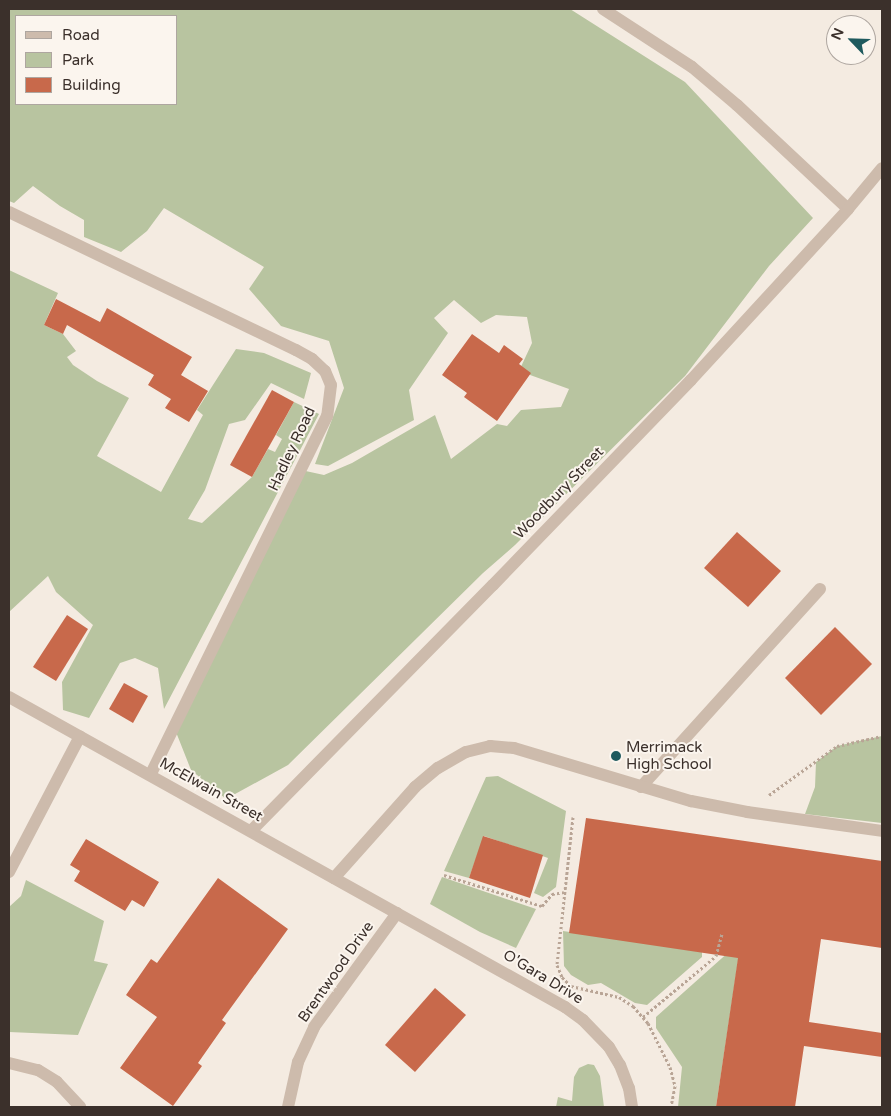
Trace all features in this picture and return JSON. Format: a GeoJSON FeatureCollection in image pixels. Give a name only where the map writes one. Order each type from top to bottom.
{"type":"FeatureCollection","features":[{"type":"Feature","properties":{"kind":"street"},"geometry":{"type":"LineString","coordinates":[[603,9],[692,67],[737,105],[848,209]]}},
{"type":"Feature","properties":{"kind":"street","name":"Woodbury Street"},"geometry":{"type":"LineString","coordinates":[[251,831],[486,592],[671,400],[848,209],[882,168]]}},
{"type":"Feature","properties":{"kind":"street","name":"Hadley Road"},"geometry":{"type":"LineString","coordinates":[[9,212],[296,350],[312,359],[325,371],[331,385],[327,416],[150,775]]}},
{"type":"Feature","properties":{"kind":"street"},"geometry":{"type":"LineString","coordinates":[[641,787],[820,589]]}},
{"type":"Feature","properties":{"kind":"street","name":"McElwain Street"},"geometry":{"type":"LineString","coordinates":[[9,697],[396,913]]}},
{"type":"Feature","properties":{"kind":"street"},"geometry":{"type":"LineString","coordinates":[[9,872],[80,736]]}},
{"type":"Feature","properties":{"kind":"street"},"geometry":{"type":"LineString","coordinates":[[334,878],[415,787],[438,768],[466,752],[490,746],[514,748],[691,801],[746,812],[882,831]]}},
{"type":"Feature","properties":{"kind":"street","name":"Brentwood Drive"},"geometry":{"type":"LineString","coordinates":[[288,1107],[298,1062],[314,1028],[396,913]]}},
{"type":"Feature","properties":{"kind":"street","name":"O'Gara Drive"},"geometry":{"type":"LineString","coordinates":[[396,913],[534,989],[583,1020],[609,1047],[620,1066],[629,1088],[632,1107]]}},
{"type":"Feature","properties":{"kind":"street"},"geometry":{"type":"LineString","coordinates":[[9,1062],[38,1070],[57,1082],[80,1107]]}},
{"type":"Feature","properties":{"kind":"path"},"geometry":{"type":"LineString","coordinates":[[746,812],[837,746],[882,736]]}},
{"type":"Feature","properties":{"kind":"path"},"geometry":{"type":"LineString","coordinates":[[572,817],[557,965],[562,977],[571,986],[619,997],[633,1006],[643,1017],[670,1067],[675,1086],[671,1107]]}},
{"type":"Feature","properties":{"kind":"path"},"geometry":{"type":"LineString","coordinates":[[444,875],[542,906],[552,894],[564,892]]}},
{"type":"Feature","properties":{"kind":"path"},"geometry":{"type":"LineString","coordinates":[[643,1017],[716,956],[722,933]]}},
{"type":"Feature","properties":{"kind":"green space"},"geometry":{"type":"Polygon","coordinates":[[[9,9],[570,9],[685,82],[813,218],[769,266],[685,376],[515,545],[483,573],[288,765],[226,799],[191,770],[174,727],[301,470],[324,475],[352,463],[435,415],[451,459],[497,424],[507,426],[521,410],[561,407],[569,389],[519,371],[532,343],[527,317],[496,315],[481,323],[454,300],[434,318],[448,333],[409,390],[414,420],[328,466],[315,464],[344,388],[329,341],[281,326],[249,289],[264,267],[164,208],[147,231],[121,252],[84,237],[84,220],[60,206],[33,186],[14,203],[9,201],[9,9]]]}},
{"type":"Feature","properties":{"kind":"green space"},"geometry":{"type":"Polygon","coordinates":[[[9,270],[58,293],[44,325],[63,334],[76,351],[67,357],[73,365],[97,381],[129,398],[97,456],[161,492],[203,415],[197,410],[236,349],[264,353],[311,373],[304,399],[271,383],[245,420],[229,424],[205,490],[188,519],[202,523],[252,477],[268,449],[275,452],[282,439],[276,435],[294,402],[319,414],[164,709],[158,668],[135,658],[120,663],[89,718],[63,710],[62,682],[93,625],[56,592],[48,576],[9,612],[9,270]]]}},
{"type":"Feature","properties":{"kind":"green space"},"geometry":{"type":"Polygon","coordinates":[[[882,736],[882,823],[805,814],[815,787],[816,762],[837,746],[882,736]]]}},
{"type":"Feature","properties":{"kind":"green space"},"geometry":{"type":"Polygon","coordinates":[[[498,776],[566,811],[556,887],[543,897],[534,893],[548,858],[484,836],[469,878],[444,871],[486,777],[498,776]]]}},
{"type":"Feature","properties":{"kind":"green space"},"geometry":{"type":"Polygon","coordinates":[[[442,877],[536,909],[516,948],[480,932],[430,904],[442,877]]]}},
{"type":"Feature","properties":{"kind":"green space"},"geometry":{"type":"Polygon","coordinates":[[[26,880],[104,921],[94,961],[108,964],[78,1035],[9,1032],[9,907],[21,896],[26,880]]]}},
{"type":"Feature","properties":{"kind":"green space"},"geometry":{"type":"Polygon","coordinates":[[[743,928],[716,1107],[678,1107],[682,1067],[656,1028],[656,1017],[731,950],[743,928]]]}},
{"type":"Feature","properties":{"kind":"green space"},"geometry":{"type":"Polygon","coordinates":[[[563,931],[702,952],[702,957],[647,1005],[635,1003],[601,983],[588,985],[571,975],[564,966],[563,931]]]}},
{"type":"Feature","properties":{"kind":"green space"},"geometry":{"type":"Polygon","coordinates":[[[588,1064],[594,1065],[600,1076],[604,1107],[556,1107],[558,1097],[572,1101],[574,1077],[579,1068],[588,1064]]]}},
{"type":"Feature","properties":{"kind":"building"},"geometry":{"type":"Polygon","coordinates":[[[56,299],[100,322],[107,308],[192,357],[181,375],[208,391],[189,422],[165,408],[171,399],[148,385],[154,375],[67,325],[63,334],[44,325],[56,299]]]}},
{"type":"Feature","properties":{"kind":"building"},"geometry":{"type":"Polygon","coordinates":[[[472,334],[499,353],[504,345],[523,359],[519,364],[531,373],[497,421],[464,397],[467,393],[442,375],[472,334]]]}},
{"type":"Feature","properties":{"kind":"building"},"geometry":{"type":"Polygon","coordinates":[[[272,390],[294,402],[252,477],[230,465],[272,390]]]}},
{"type":"Feature","properties":{"kind":"building"},"geometry":{"type":"Polygon","coordinates":[[[737,532],[781,571],[748,607],[704,568],[737,532]]]}},
{"type":"Feature","properties":{"kind":"building"},"geometry":{"type":"Polygon","coordinates":[[[67,615],[88,629],[56,681],[33,667],[67,615]]]}},
{"type":"Feature","properties":{"kind":"building"},"geometry":{"type":"Polygon","coordinates":[[[835,627],[872,664],[821,715],[785,678],[835,627]]]}},
{"type":"Feature","properties":{"kind":"building"},"geometry":{"type":"Polygon","coordinates":[[[124,683],[148,696],[133,723],[109,709],[124,683]]]}},
{"type":"Feature","properties":{"kind":"building"},"geometry":{"type":"Polygon","coordinates":[[[586,818],[882,861],[882,948],[821,939],[809,1022],[882,1033],[882,1057],[804,1046],[795,1107],[716,1107],[738,958],[569,933],[586,818]]]}},
{"type":"Feature","properties":{"kind":"building"},"geometry":{"type":"Polygon","coordinates":[[[483,836],[543,855],[530,898],[469,878],[483,836]]]}},
{"type":"Feature","properties":{"kind":"building"},"geometry":{"type":"Polygon","coordinates":[[[86,839],[159,882],[144,907],[132,900],[125,911],[74,881],[80,871],[70,865],[86,839]]]}},
{"type":"Feature","properties":{"kind":"building"},"geometry":{"type":"Polygon","coordinates":[[[218,878],[288,929],[222,1020],[226,1023],[198,1063],[202,1066],[173,1106],[120,1068],[157,1017],[126,995],[151,959],[157,963],[218,878]]]}},
{"type":"Feature","properties":{"kind":"building"},"geometry":{"type":"Polygon","coordinates":[[[435,988],[466,1015],[415,1072],[385,1045],[435,988]]]}},
{"type":"Feature","properties":{"kind":"place","name":"Merrimack High School"},"geometry":{"type":"Point","coordinates":[616,756]}}]}
